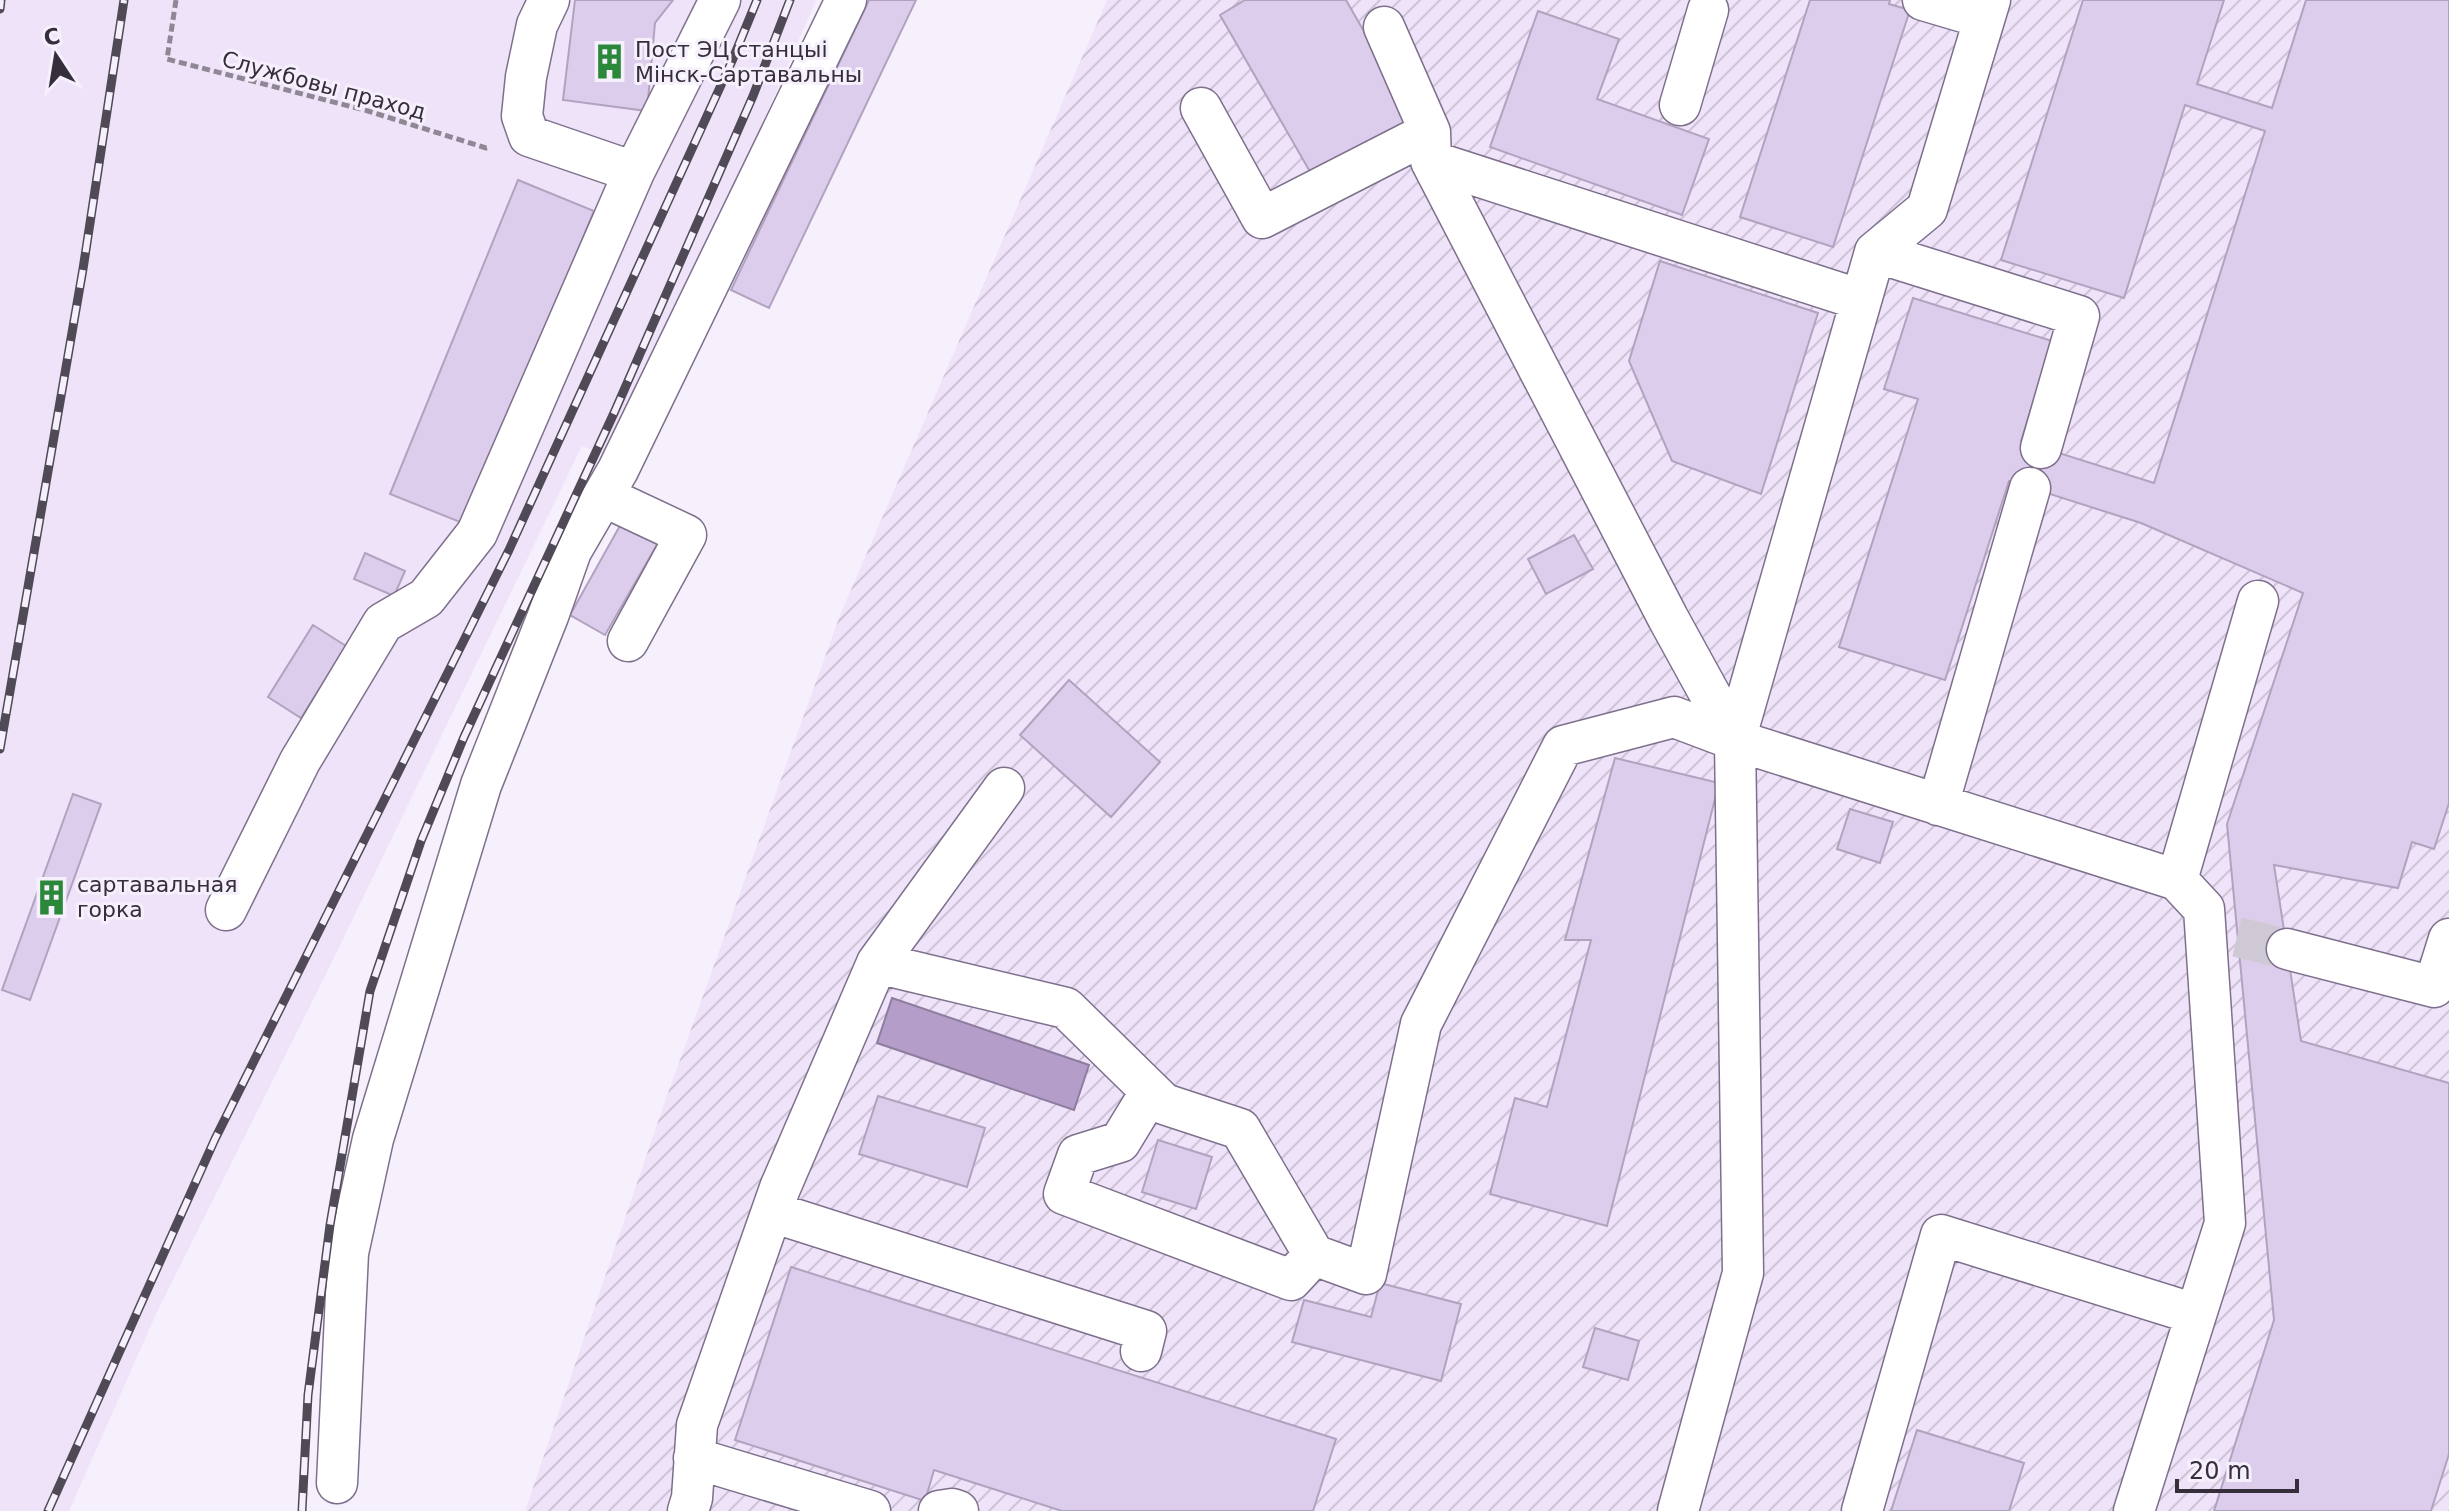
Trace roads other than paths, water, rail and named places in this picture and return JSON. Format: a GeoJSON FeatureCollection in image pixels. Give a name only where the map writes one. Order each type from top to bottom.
{"type":"FeatureCollection","features":[{"type":"Feature","properties":{"kind":"lane"},"geometry":{"type":"LineString","coordinates":[[549,0],[537,25],[526,77],[522,116],[529,136],[634,172]]}},
{"type":"Feature","properties":{"kind":"lane"},"geometry":{"type":"LineString","coordinates":[[226,910],[300,761],[383,623],[426,598],[477,533],[634,172],[720,0]]}},
{"type":"Feature","properties":{"kind":"lane"},"geometry":{"type":"LineString","coordinates":[[337,1483],[348,1253],[373,1139],[481,785],[571,551],[618,470],[846,0]]}},
{"type":"Feature","properties":{"kind":"lane"},"geometry":{"type":"LineString","coordinates":[[1678,1511],[1743,1273],[1735,740],[1875,252],[1927,209],[1987,9],[1923,0]]}},
{"type":"Feature","properties":{"kind":"lane"},"geometry":{"type":"LineString","coordinates":[[1680,105],[1701,3]]}},
{"type":"Feature","properties":{"kind":"lane"},"geometry":{"type":"LineString","coordinates":[[1384,27],[1431,147],[1668,618],[1735,740]]}},
{"type":"Feature","properties":{"kind":"lane"},"geometry":{"type":"LineString","coordinates":[[1201,108],[1262,218],[1431,147],[1861,300]]}},
{"type":"Feature","properties":{"kind":"lane"},"geometry":{"type":"LineString","coordinates":[[1875,252],[2079,316],[2041,448]]}},
{"type":"Feature","properties":{"kind":"lane"},"geometry":{"type":"LineString","coordinates":[[1938,805],[2030,488]]}},
{"type":"Feature","properties":{"kind":"lane"},"geometry":{"type":"LineString","coordinates":[[603,496],[686,535],[628,641]]}},
{"type":"Feature","properties":{"kind":"lane"},"geometry":{"type":"LineString","coordinates":[[2177,880],[2258,601]]}},
{"type":"Feature","properties":{"kind":"lane"},"geometry":{"type":"LineString","coordinates":[[877,963],[1066,1008],[1164,1104],[1240,1129],[1314,1255],[1366,1274],[1421,1024],[1563,746],[1674,717],[1735,740],[2177,880],[2222,933],[2225,1223],[2134,1511]]}},
{"type":"Feature","properties":{"kind":"lane"},"geometry":{"type":"LineString","coordinates":[[688,1511],[692,1498],[697,1425],[772,1212],[877,963],[1004,788]]}},
{"type":"Feature","properties":{"kind":"lane"},"geometry":{"type":"LineString","coordinates":[[2287,949],[2434,987],[2449,939]]}},
{"type":"Feature","properties":{"kind":"lane"},"geometry":{"type":"LineString","coordinates":[[1151,1091],[1120,1142],[1078,1155],[1064,1194],[1291,1280],[1314,1255]]}},
{"type":"Feature","properties":{"kind":"lane"},"geometry":{"type":"LineString","coordinates":[[772,1212],[1146,1331],[1141,1351]]}},
{"type":"Feature","properties":{"kind":"lane"},"geometry":{"type":"LineString","coordinates":[[1862,1511],[1941,1235],[2195,1314]]}},
{"type":"Feature","properties":{"kind":"lane"},"geometry":{"type":"LineString","coordinates":[[694,1458],[870,1511]]}},
{"type":"Feature","properties":{"kind":"lane"},"geometry":{"type":"LineString","coordinates":[[939,1511],[958,1511]]}},
{"type":"Feature","properties":{"kind":"tunnel"},"geometry":{"type":"LineString","coordinates":[[2237,937],[2287,949]]}},
{"type":"Feature","properties":{"kind":"railway"},"geometry":{"type":"LineString","coordinates":[[0,9],[1,0]]}},
{"type":"Feature","properties":{"kind":"railway"},"geometry":{"type":"LineString","coordinates":[[0,749],[83,269],[124,0]]}},
{"type":"Feature","properties":{"kind":"railway"},"geometry":{"type":"LineString","coordinates":[[48,1511],[215,1139],[509,550],[757,0]]}},
{"type":"Feature","properties":{"kind":"railway"},"geometry":{"type":"LineString","coordinates":[[302,1511],[308,1395],[330,1225],[370,991],[421,841],[464,737],[614,413],[753,96],[790,0]]}},
{"type":"Feature","properties":{"kind":"place","name":"Пост ЭЦ станцыі Мінск-Сартавальны"},"geometry":{"type":"Point","coordinates":[609,62]}},
{"type":"Feature","properties":{"kind":"place","name":"сартавальная горка"},"geometry":{"type":"Point","coordinates":[51,897]}}]}
